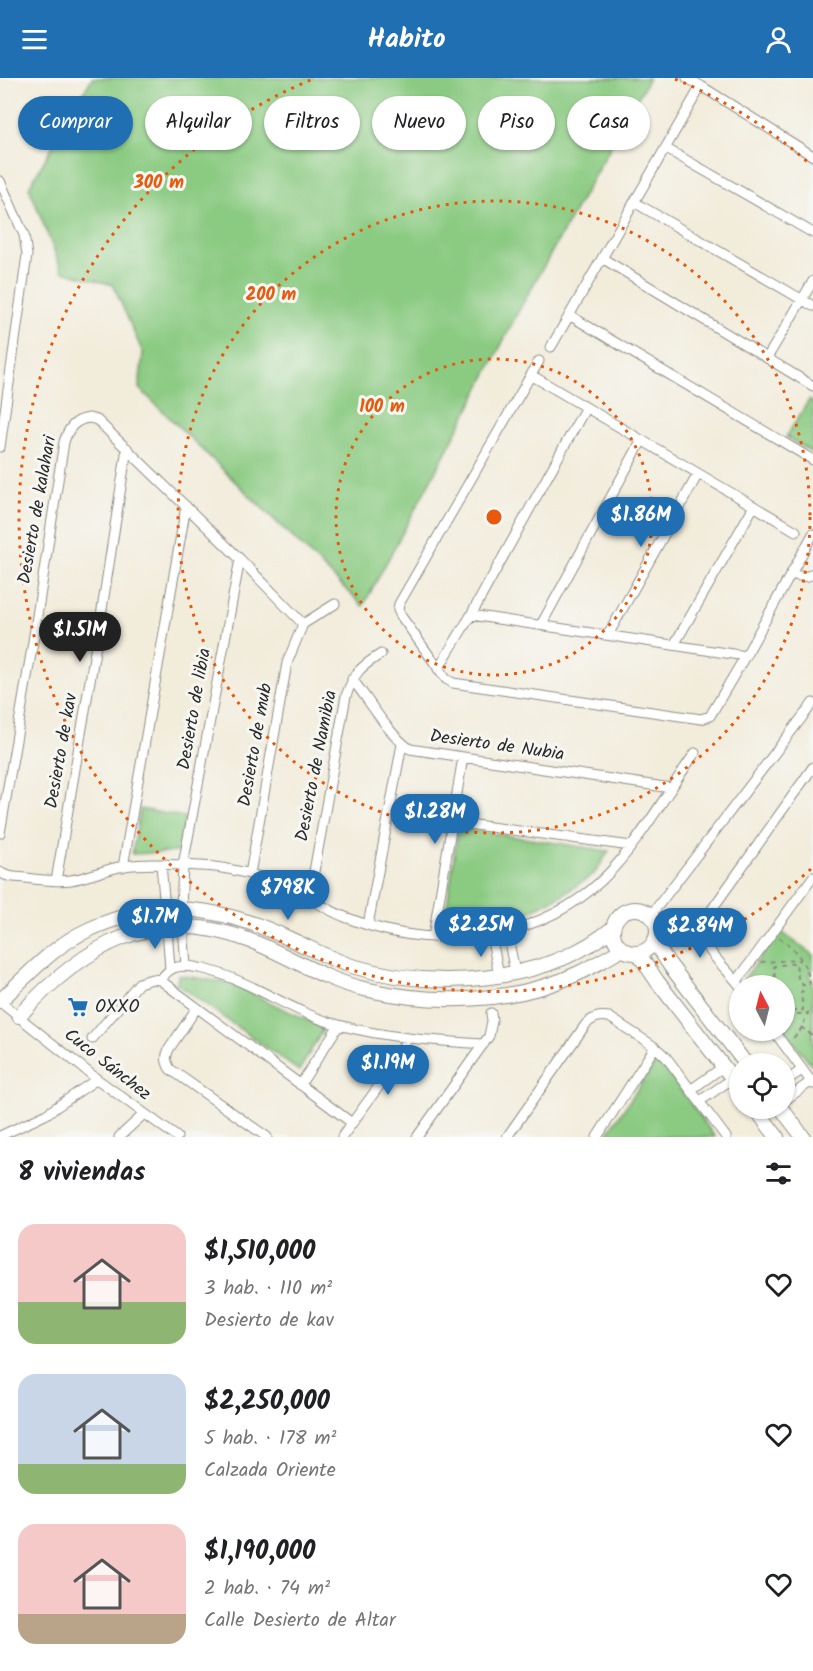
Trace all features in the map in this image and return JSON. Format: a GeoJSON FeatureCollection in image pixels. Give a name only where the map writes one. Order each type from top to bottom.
{"type":"FeatureCollection","features":[{"type":"Feature","properties":{"kind":"street"},"geometry":{"type":"LineString","coordinates":[[687,78],[813,156]]}},
{"type":"Feature","properties":{"kind":"street"},"geometry":{"type":"LineString","coordinates":[[551,347],[700,86]]}},
{"type":"Feature","properties":{"kind":"street"},"geometry":{"type":"LineString","coordinates":[[665,148],[813,234]]}},
{"type":"Feature","properties":{"kind":"street"},"geometry":{"type":"LineString","coordinates":[[0,181],[27,244],[22,297],[0,447]]}},
{"type":"Feature","properties":{"kind":"street"},"geometry":{"type":"LineString","coordinates":[[634,202],[813,306]]}},
{"type":"Feature","properties":{"kind":"street"},"geometry":{"type":"LineString","coordinates":[[602,258],[813,386]]}},
{"type":"Feature","properties":{"kind":"street"},"geometry":{"type":"LineString","coordinates":[[767,358],[813,281]]}},
{"type":"Feature","properties":{"kind":"street"},"geometry":{"type":"LineString","coordinates":[[569,315],[813,460]]}},
{"type":"Feature","properties":{"kind":"street"},"geometry":{"type":"LineString","coordinates":[[539,361],[399,604],[398,610],[401,616],[446,679],[453,682],[701,719],[710,716],[813,534]]}},
{"type":"Feature","properties":{"kind":"street"},"geometry":{"type":"LineString","coordinates":[[531,375],[796,531]]}},
{"type":"Feature","properties":{"kind":"street"},"geometry":{"type":"LineString","coordinates":[[438,669],[471,615],[586,407]]}},
{"type":"Feature","properties":{"kind":"street","name":"Desierto de kalahari"},"geometry":{"type":"LineString","coordinates":[[0,833],[64,442],[71,426],[82,419],[89,418],[96,420],[127,448]]}},
{"type":"Feature","properties":{"kind":"street"},"geometry":{"type":"LineString","coordinates":[[541,625],[642,440]]}},
{"type":"Feature","properties":{"kind":"street"},"geometry":{"type":"LineString","coordinates":[[127,448],[303,624],[335,604]]}},
{"type":"Feature","properties":{"kind":"street","name":"Desierto de kav"},"geometry":{"type":"LineString","coordinates":[[56,881],[102,616],[127,448]]}},
{"type":"Feature","properties":{"kind":"street"},"geometry":{"type":"LineString","coordinates":[[608,635],[698,474]]}},
{"type":"Feature","properties":{"kind":"street"},"geometry":{"type":"LineString","coordinates":[[123,867],[186,506]]}},
{"type":"Feature","properties":{"kind":"street"},"geometry":{"type":"LineString","coordinates":[[674,645],[753,506]]}},
{"type":"Feature","properties":{"kind":"street","name":"Desierto de libia"},"geometry":{"type":"LineString","coordinates":[[181,908],[183,865],[240,559]]}},
{"type":"Feature","properties":{"kind":"street"},"geometry":{"type":"LineString","coordinates":[[791,574],[802,577],[813,573]]}},
{"type":"Feature","properties":{"kind":"street"},"geometry":{"type":"LineString","coordinates":[[471,615],[746,656]]}},
{"type":"Feature","properties":{"kind":"street","name":"Desierto de mub"},"geometry":{"type":"LineString","coordinates":[[250,874],[287,663],[303,624]]}},
{"type":"Feature","properties":{"kind":"street","name":"Desierto de Namibia"},"geometry":{"type":"LineString","coordinates":[[309,898],[346,696],[358,669],[381,654]]}},
{"type":"Feature","properties":{"kind":"street","name":"Desierto de Nubia"},"geometry":{"type":"LineString","coordinates":[[352,679],[402,744],[410,749],[671,788]]}},
{"type":"Feature","properties":{"kind":"street"},"geometry":{"type":"LineString","coordinates":[[651,915],[813,704]]}},
{"type":"Feature","properties":{"kind":"street"},"geometry":{"type":"LineString","coordinates":[[368,925],[402,744]]}},
{"type":"Feature","properties":{"kind":"street"},"geometry":{"type":"LineString","coordinates":[[2,873],[56,881],[83,878],[123,867],[161,864],[224,868],[250,874],[368,925],[433,937],[491,935],[544,919],[582,897],[602,880],[631,846],[695,753]]}},
{"type":"Feature","properties":{"kind":"street"},"geometry":{"type":"LineString","coordinates":[[433,937],[463,757]]}},
{"type":"Feature","properties":{"kind":"street"},"geometry":{"type":"LineString","coordinates":[[731,975],[705,944],[701,930],[703,922],[813,767]]}},
{"type":"Feature","properties":{"kind":"street"},"geometry":{"type":"LineString","coordinates":[[453,822],[631,846]]}},
{"type":"Feature","properties":{"kind":"street"},"geometry":{"type":"LineString","coordinates":[[161,864],[170,969]]}},
{"type":"Feature","properties":{"kind":"street"},"geometry":{"type":"LineString","coordinates":[[744,975],[813,877]]}},
{"type":"Feature","properties":{"kind":"street"},"geometry":{"type":"LineString","coordinates":[[181,908],[186,966]]}},
{"type":"Feature","properties":{"kind":"street"},"geometry":{"type":"LineString","coordinates":[[0,1002],[56,950],[72,939],[108,922],[165,909],[181,908],[228,915],[290,939],[322,955],[384,975],[457,980],[515,972],[574,953],[594,944],[613,928],[619,915],[631,909],[645,911],[651,915],[657,928],[654,941],[644,951],[638,953],[623,950],[578,974],[545,986],[490,997],[458,999],[429,999],[363,989],[316,972],[252,941],[224,932],[183,926],[167,928],[116,940],[91,952],[70,966],[44,989],[19,1016]]}},
{"type":"Feature","properties":{"kind":"street"},"geometry":{"type":"LineString","coordinates":[[613,928],[615,940],[623,950]]}},
{"type":"Feature","properties":{"kind":"street"},"geometry":{"type":"LineString","coordinates":[[507,932],[515,972]]}},
{"type":"Feature","properties":{"kind":"street"},"geometry":{"type":"LineString","coordinates":[[491,935],[499,975]]}},
{"type":"Feature","properties":{"kind":"street"},"geometry":{"type":"LineString","coordinates":[[654,941],[669,964],[738,1053]]}},
{"type":"Feature","properties":{"kind":"street"},"geometry":{"type":"LineString","coordinates":[[638,953],[729,1073]]}},
{"type":"Feature","properties":{"kind":"street"},"geometry":{"type":"LineString","coordinates":[[159,980],[170,969],[186,966],[233,978],[259,988],[306,1013],[339,1025],[408,1038],[484,1044]]}},
{"type":"Feature","properties":{"kind":"street"},"geometry":{"type":"LineString","coordinates":[[92,1039],[139,983],[152,979],[159,980],[352,1123]]}},
{"type":"Feature","properties":{"kind":"street"},"geometry":{"type":"LineString","coordinates":[[457,980],[458,999]]}},
{"type":"Feature","properties":{"kind":"street","name":"Cuco Sánchez"},"geometry":{"type":"LineString","coordinates":[[0,1002],[97,1079],[177,1137]]}},
{"type":"Feature","properties":{"kind":"street"},"geometry":{"type":"LineString","coordinates":[[196,1009],[169,1049],[166,1059],[170,1069],[267,1137]]}},
{"type":"Feature","properties":{"kind":"street"},"geometry":{"type":"LineString","coordinates":[[417,1137],[484,1044],[491,1030],[491,1013]]}},
{"type":"Feature","properties":{"kind":"street"},"geometry":{"type":"LineString","coordinates":[[507,1137],[591,1020],[596,1017],[609,1017],[656,1047],[692,1089],[726,1137]]}},
{"type":"Feature","properties":{"kind":"street"},"geometry":{"type":"LineString","coordinates":[[300,1085],[339,1025]]}},
{"type":"Feature","properties":{"kind":"street"},"geometry":{"type":"LineString","coordinates":[[342,1137],[384,1078],[408,1038]]}},
{"type":"Feature","properties":{"kind":"street"},"geometry":{"type":"LineString","coordinates":[[781,1041],[812,1082],[795,1094]]}},
{"type":"Feature","properties":{"kind":"street"},"geometry":{"type":"LineString","coordinates":[[597,1137],[656,1047]]}},
{"type":"Feature","properties":{"kind":"street"},"geometry":{"type":"LineString","coordinates":[[692,1089],[729,1065]]}},
{"type":"Feature","properties":{"kind":"street"},"geometry":{"type":"LineString","coordinates":[[795,1075],[802,1070]]}},
{"type":"Feature","properties":{"kind":"street"},"geometry":{"type":"LineString","coordinates":[[0,1136],[45,1115],[97,1079]]}},
{"type":"Feature","properties":{"kind":"street"},"geometry":{"type":"LineString","coordinates":[[700,1101],[729,1085]]}},
{"type":"Feature","properties":{"kind":"street"},"geometry":{"type":"LineString","coordinates":[[119,1137],[144,1114]]}},
{"type":"Feature","properties":{"kind":"street"},"geometry":{"type":"LineString","coordinates":[[763,1119],[777,1137]]}},
{"type":"Feature","properties":{"kind":"street"},"geometry":{"type":"LineString","coordinates":[[789,1119],[803,1137]]}},
{"type":"Feature","properties":{"kind":"path"},"geometry":{"type":"LineString","coordinates":[[778,936],[802,960],[809,974],[810,984],[803,985]]}},
{"type":"Feature","properties":{"kind":"path"},"geometry":{"type":"LineString","coordinates":[[759,962],[802,960]]}},
{"type":"Feature","properties":{"kind":"path"},"geometry":{"type":"LineString","coordinates":[[775,975],[774,966],[796,963],[798,978],[803,985],[801,992],[803,1010],[795,1011]]}},
{"type":"Feature","properties":{"kind":"path"},"geometry":{"type":"LineString","coordinates":[[795,1013],[807,1012],[800,1032],[795,1036]]}},
{"type":"Feature","properties":{"kind":"path"},"geometry":{"type":"LineString","coordinates":[[801,1027],[813,1036]]}},
{"type":"Feature","properties":{"kind":"green space"},"geometry":{"type":"Polygon","coordinates":[[[92,78],[649,78],[639,96],[567,96],[567,150],[609,150],[517,314],[469,409],[363,606],[139,388],[143,353],[113,285],[62,271],[29,187],[50,150],[133,150],[133,96],[82,96],[92,78]]]}},
{"type":"Feature","properties":{"kind":"green space"},"geometry":{"type":"Polygon","coordinates":[[[809,400],[813,402],[813,454],[786,437],[809,400]]]}},
{"type":"Feature","properties":{"kind":"green space"},"geometry":{"type":"Polygon","coordinates":[[[140,809],[185,817],[178,852],[132,854],[140,809]]]}},
{"type":"Feature","properties":{"kind":"green space"},"geometry":{"type":"Polygon","coordinates":[[[458,828],[609,851],[594,874],[562,895],[523,915],[481,925],[444,927],[458,828]]]}},
{"type":"Feature","properties":{"kind":"green space"},"geometry":{"type":"Polygon","coordinates":[[[780,931],[813,955],[813,968],[810,975],[813,988],[813,1066],[792,1041],[795,1041],[795,975],[747,975],[780,931]]]}},
{"type":"Feature","properties":{"kind":"green space"},"geometry":{"type":"Polygon","coordinates":[[[178,975],[229,983],[324,1028],[299,1071],[177,984],[178,975]]]}},
{"type":"Feature","properties":{"kind":"green space"},"geometry":{"type":"Polygon","coordinates":[[[658,1059],[715,1137],[605,1137],[658,1059]]]}},
{"type":"Feature","properties":{"kind":"place","name":"OXXO"},"geometry":{"type":"Point","coordinates":[78,1007]}}]}
